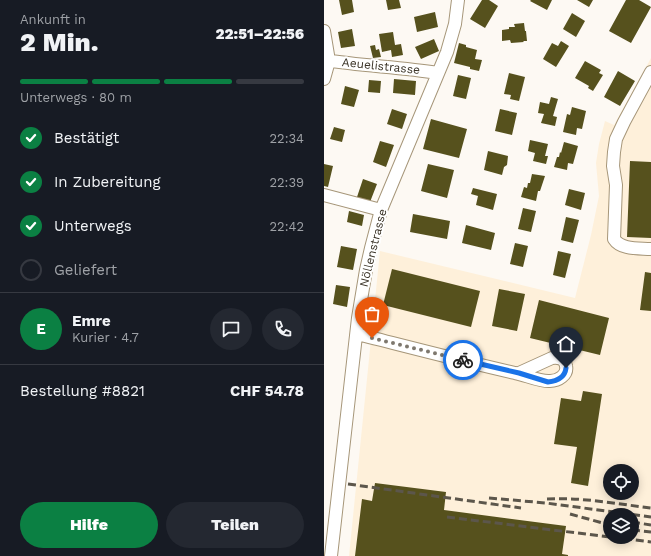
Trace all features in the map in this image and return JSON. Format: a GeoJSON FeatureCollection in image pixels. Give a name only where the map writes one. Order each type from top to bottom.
{"type":"FeatureCollection","features":[{"type":"Feature","properties":{"kind":"street","name":"Nöllenstrasse"},"geometry":{"type":"LineString","coordinates":[[331,556],[357,334],[364,281],[371,248],[381,210],[447,52],[455,24],[458,0]]}},
{"type":"Feature","properties":{"kind":"street"},"geometry":{"type":"LineString","coordinates":[[324,31],[327,60],[324,78]]}},
{"type":"Feature","properties":{"kind":"street","name":"Aeuelistrasse"},"geometry":{"type":"LineString","coordinates":[[327,60],[416,69],[438,73]]}},
{"type":"Feature","properties":{"kind":"street"},"geometry":{"type":"LineString","coordinates":[[651,72],[642,94],[616,139],[613,166],[616,185],[614,239],[616,243],[628,247],[651,249]]}},
{"type":"Feature","properties":{"kind":"street"},"geometry":{"type":"LineString","coordinates":[[324,195],[381,210]]}},
{"type":"Feature","properties":{"kind":"street"},"geometry":{"type":"LineString","coordinates":[[357,334],[519,373]]}},
{"type":"Feature","properties":{"kind":"shaded area"},"geometry":{"type":"Polygon","coordinates":[[[651,58],[651,556],[349,556],[380,251],[575,298],[599,196],[596,163],[605,121],[614,125],[651,58]]]}},
{"type":"Feature","properties":{"kind":"building"},"geometry":{"type":"Polygon","coordinates":[[[339,0],[352,0],[354,12],[342,15],[339,0]]]}},
{"type":"Feature","properties":{"kind":"building"},"geometry":{"type":"Polygon","coordinates":[[[386,0],[399,0],[401,8],[388,10],[386,0]]]}},
{"type":"Feature","properties":{"kind":"building"},"geometry":{"type":"Polygon","coordinates":[[[482,0],[489,0],[498,6],[485,28],[470,19],[482,0]]]}},
{"type":"Feature","properties":{"kind":"building"},"geometry":{"type":"Polygon","coordinates":[[[552,0],[547,10],[530,1],[552,0]]]}},
{"type":"Feature","properties":{"kind":"building"},"geometry":{"type":"Polygon","coordinates":[[[577,0],[593,0],[589,7],[577,0]]]}},
{"type":"Feature","properties":{"kind":"building"},"geometry":{"type":"Polygon","coordinates":[[[626,0],[639,0],[651,7],[631,43],[609,31],[626,0]]]}},
{"type":"Feature","properties":{"kind":"building"},"geometry":{"type":"Polygon","coordinates":[[[435,12],[438,27],[417,32],[414,17],[435,12]]]}},
{"type":"Feature","properties":{"kind":"building"},"geometry":{"type":"Polygon","coordinates":[[[572,13],[585,21],[576,37],[563,29],[572,13]]]}},
{"type":"Feature","properties":{"kind":"building"},"geometry":{"type":"Polygon","coordinates":[[[524,23],[527,41],[511,43],[510,40],[502,41],[502,30],[509,29],[509,27],[515,27],[514,24],[524,23]]]}},
{"type":"Feature","properties":{"kind":"building"},"geometry":{"type":"Polygon","coordinates":[[[352,29],[355,46],[341,48],[338,32],[352,29]]]}},
{"type":"Feature","properties":{"kind":"building"},"geometry":{"type":"Polygon","coordinates":[[[393,32],[395,45],[401,44],[403,55],[392,57],[391,50],[382,52],[379,34],[393,32]]]}},
{"type":"Feature","properties":{"kind":"building"},"geometry":{"type":"Polygon","coordinates":[[[434,39],[439,51],[421,59],[415,47],[434,39]]]}},
{"type":"Feature","properties":{"kind":"building"},"geometry":{"type":"Polygon","coordinates":[[[561,41],[569,46],[556,67],[543,59],[552,43],[558,46],[561,41]]]}},
{"type":"Feature","properties":{"kind":"building"},"geometry":{"type":"Polygon","coordinates":[[[459,43],[477,50],[475,59],[482,60],[479,71],[454,63],[459,43]]]}},
{"type":"Feature","properties":{"kind":"building"},"geometry":{"type":"Polygon","coordinates":[[[375,45],[376,50],[379,49],[381,57],[373,58],[370,46],[375,45]]]}},
{"type":"Feature","properties":{"kind":"building"},"geometry":{"type":"Polygon","coordinates":[[[585,61],[601,70],[599,73],[603,75],[593,91],[588,88],[589,86],[575,78],[585,61]]]}},
{"type":"Feature","properties":{"kind":"building"},"geometry":{"type":"Polygon","coordinates":[[[618,71],[635,81],[620,106],[604,97],[618,71]]]}},
{"type":"Feature","properties":{"kind":"building"},"geometry":{"type":"Polygon","coordinates":[[[509,73],[525,77],[519,101],[510,99],[511,95],[504,94],[509,73]]]}},
{"type":"Feature","properties":{"kind":"building"},"geometry":{"type":"Polygon","coordinates":[[[458,75],[471,78],[466,99],[453,96],[458,75]]]}},
{"type":"Feature","properties":{"kind":"building"},"geometry":{"type":"Polygon","coordinates":[[[394,79],[416,81],[415,95],[393,93],[394,79]]]}},
{"type":"Feature","properties":{"kind":"building"},"geometry":{"type":"Polygon","coordinates":[[[369,80],[381,81],[380,93],[368,92],[369,80]]]}},
{"type":"Feature","properties":{"kind":"building"},"geometry":{"type":"Polygon","coordinates":[[[345,86],[359,90],[354,107],[341,104],[345,86]]]}},
{"type":"Feature","properties":{"kind":"building"},"geometry":{"type":"Polygon","coordinates":[[[551,97],[558,99],[553,116],[557,117],[555,126],[541,123],[544,114],[538,113],[540,102],[549,104],[551,97]]]}},
{"type":"Feature","properties":{"kind":"building"},"geometry":{"type":"Polygon","coordinates":[[[572,107],[586,111],[582,129],[577,128],[576,135],[563,132],[567,114],[570,115],[572,107]]]}},
{"type":"Feature","properties":{"kind":"building"},"geometry":{"type":"Polygon","coordinates":[[[392,109],[407,114],[402,129],[387,124],[392,109]]]}},
{"type":"Feature","properties":{"kind":"building"},"geometry":{"type":"Polygon","coordinates":[[[500,109],[517,113],[512,135],[495,131],[500,109]]]}},
{"type":"Feature","properties":{"kind":"building"},"geometry":{"type":"Polygon","coordinates":[[[431,119],[467,129],[459,158],[423,149],[431,119]]]}},
{"type":"Feature","properties":{"kind":"building"},"geometry":{"type":"Polygon","coordinates":[[[334,127],[345,130],[342,142],[330,139],[334,127]]]}},
{"type":"Feature","properties":{"kind":"building"},"geometry":{"type":"Polygon","coordinates":[[[530,140],[548,144],[545,156],[548,156],[546,164],[533,161],[535,153],[528,151],[530,140]]]}},
{"type":"Feature","properties":{"kind":"building"},"geometry":{"type":"Polygon","coordinates":[[[380,141],[394,145],[386,167],[373,162],[380,141]]]}},
{"type":"Feature","properties":{"kind":"building"},"geometry":{"type":"Polygon","coordinates":[[[564,142],[578,146],[573,164],[568,163],[567,170],[554,167],[557,157],[559,157],[560,152],[561,153],[564,142]]]}},
{"type":"Feature","properties":{"kind":"building"},"geometry":{"type":"Polygon","coordinates":[[[488,151],[508,156],[507,165],[504,167],[502,175],[484,170],[488,151]]]}},
{"type":"Feature","properties":{"kind":"building"},"geometry":{"type":"Polygon","coordinates":[[[630,161],[651,162],[651,238],[627,237],[630,161]]]}},
{"type":"Feature","properties":{"kind":"building"},"geometry":{"type":"Polygon","coordinates":[[[324,164],[333,166],[328,187],[324,186],[324,164]]]}},
{"type":"Feature","properties":{"kind":"building"},"geometry":{"type":"Polygon","coordinates":[[[428,164],[454,170],[447,198],[421,191],[428,164]]]}},
{"type":"Feature","properties":{"kind":"building"},"geometry":{"type":"Polygon","coordinates":[[[532,174],[545,176],[540,191],[538,191],[536,201],[521,197],[524,187],[527,188],[528,183],[530,183],[532,174]]]}},
{"type":"Feature","properties":{"kind":"building"},"geometry":{"type":"Polygon","coordinates":[[[363,179],[377,184],[370,202],[357,197],[363,179]]]}},
{"type":"Feature","properties":{"kind":"building"},"geometry":{"type":"Polygon","coordinates":[[[473,188],[497,194],[493,210],[476,205],[478,196],[471,194],[473,188]]]}},
{"type":"Feature","properties":{"kind":"building"},"geometry":{"type":"Polygon","coordinates":[[[569,189],[585,193],[581,210],[565,205],[569,189]]]}},
{"type":"Feature","properties":{"kind":"building"},"geometry":{"type":"Polygon","coordinates":[[[523,208],[536,211],[531,232],[518,229],[523,208]]]}},
{"type":"Feature","properties":{"kind":"building"},"geometry":{"type":"Polygon","coordinates":[[[349,211],[364,215],[362,226],[347,222],[349,211]]]}},
{"type":"Feature","properties":{"kind":"building"},"geometry":{"type":"Polygon","coordinates":[[[413,214],[450,221],[447,239],[410,232],[413,214]]]}},
{"type":"Feature","properties":{"kind":"building"},"geometry":{"type":"Polygon","coordinates":[[[566,217],[579,220],[573,243],[561,240],[566,217]]]}},
{"type":"Feature","properties":{"kind":"building"},"geometry":{"type":"Polygon","coordinates":[[[466,225],[495,233],[491,250],[462,243],[466,225]]]}},
{"type":"Feature","properties":{"kind":"building"},"geometry":{"type":"Polygon","coordinates":[[[515,243],[528,246],[523,267],[510,264],[515,243]]]}},
{"type":"Feature","properties":{"kind":"building"},"geometry":{"type":"Polygon","coordinates":[[[341,246],[357,249],[353,270],[337,267],[341,246]]]}},
{"type":"Feature","properties":{"kind":"building"},"geometry":{"type":"Polygon","coordinates":[[[558,251],[571,254],[565,278],[553,275],[558,251]]]}},
{"type":"Feature","properties":{"kind":"building"},"geometry":{"type":"Polygon","coordinates":[[[392,269],[480,291],[471,327],[383,305],[392,269]]]}},
{"type":"Feature","properties":{"kind":"building"},"geometry":{"type":"Polygon","coordinates":[[[645,272],[651,273],[651,311],[640,310],[645,272]]]}},
{"type":"Feature","properties":{"kind":"building"},"geometry":{"type":"Polygon","coordinates":[[[336,285],[350,287],[347,307],[333,304],[336,285]]]}},
{"type":"Feature","properties":{"kind":"building"},"geometry":{"type":"Polygon","coordinates":[[[499,289],[525,294],[517,331],[492,326],[499,289]]]}},
{"type":"Feature","properties":{"kind":"building"},"geometry":{"type":"Polygon","coordinates":[[[539,300],[609,318],[600,355],[530,338],[539,300]]]}},
{"type":"Feature","properties":{"kind":"building"},"geometry":{"type":"Polygon","coordinates":[[[583,391],[602,394],[588,486],[571,483],[577,447],[554,444],[561,398],[581,401],[583,391]]]}},
{"type":"Feature","properties":{"kind":"building"},"geometry":{"type":"Polygon","coordinates":[[[375,483],[446,492],[444,510],[566,526],[562,554],[568,556],[355,556],[362,499],[372,501],[375,483]]]}},
{"type":"Feature","properties":{"kind":"railway"},"geometry":{"type":"LineString","coordinates":[[348,484],[521,508]]}},
{"type":"Feature","properties":{"kind":"railway"},"geometry":{"type":"LineString","coordinates":[[489,498],[546,503],[651,517]]}},
{"type":"Feature","properties":{"kind":"railway"},"geometry":{"type":"LineString","coordinates":[[547,499],[586,500],[651,508]]}},
{"type":"Feature","properties":{"kind":"railway"},"geometry":{"type":"LineString","coordinates":[[570,514],[603,523]]}},
{"type":"Feature","properties":{"kind":"railway"},"geometry":{"type":"LineString","coordinates":[[447,517],[603,536]]}},
{"type":"Feature","properties":{"kind":"railway"},"geometry":{"type":"LineString","coordinates":[[639,523],[651,525]]}},
{"type":"Feature","properties":{"kind":"railway"},"geometry":{"type":"LineString","coordinates":[[639,531],[651,532]]}},
{"type":"Feature","properties":{"kind":"railway"},"geometry":{"type":"LineString","coordinates":[[639,540],[651,542]]}},
{"type":"Feature","properties":{"kind":"way so far"},"geometry":{"type":"LineString","coordinates":[[372,338],[463,360]]}},
{"type":"Feature","properties":{"kind":"route"},"geometry":{"type":"LineString","coordinates":[[463,360],[519,373],[548,382],[561,378],[566,371],[566,368]]}}]}
